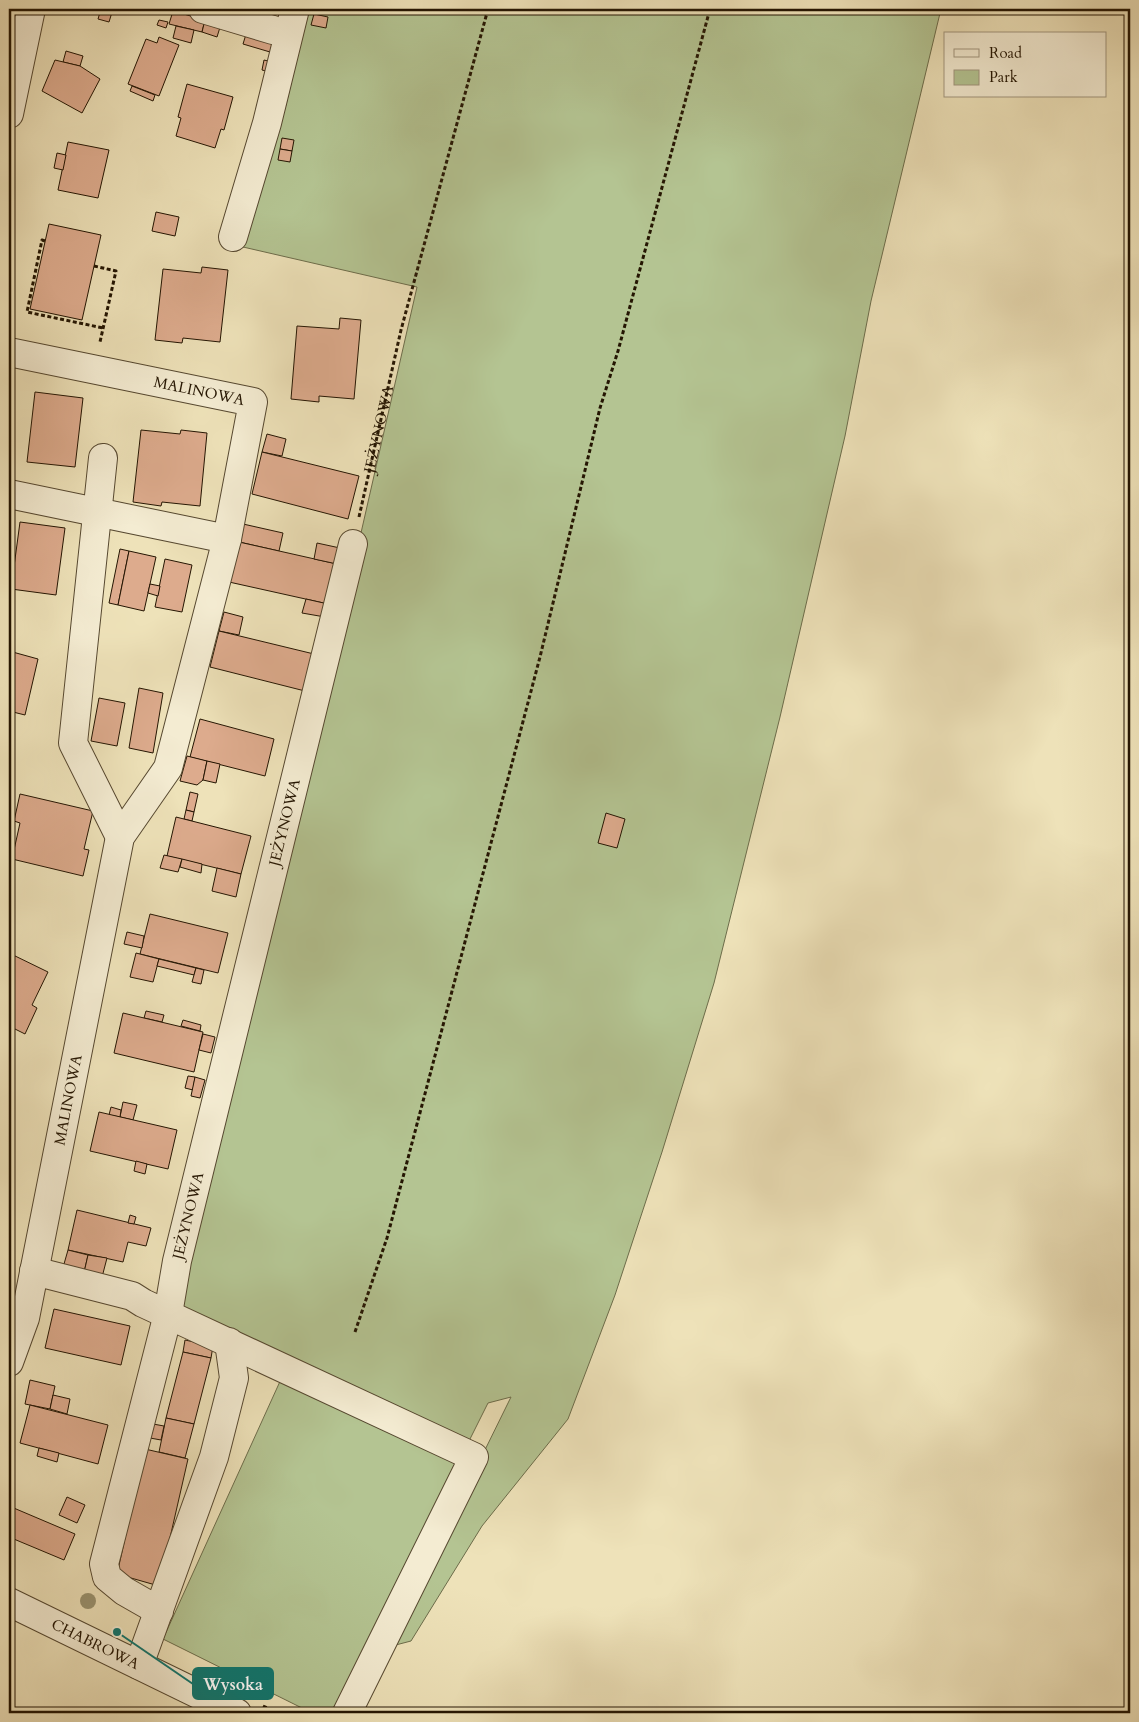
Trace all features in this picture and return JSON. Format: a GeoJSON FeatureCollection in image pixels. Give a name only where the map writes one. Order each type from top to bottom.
{"type":"FeatureCollection","features":[{"type":"Feature","properties":{"kind":"street"},"geometry":{"type":"LineString","coordinates":[[9,114],[31,9]]}},
{"type":"Feature","properties":{"kind":"street"},"geometry":{"type":"LineString","coordinates":[[203,9],[273,30]]}},
{"type":"Feature","properties":{"kind":"street"},"geometry":{"type":"LineString","coordinates":[[233,238],[267,123],[295,9]]}},
{"type":"Feature","properties":{"kind":"street","name":"MALINOWA"},"geometry":{"type":"LineString","coordinates":[[9,352],[253,402],[227,539],[168,768],[120,837],[25,1318],[9,1362]]}},
{"type":"Feature","properties":{"kind":"street"},"geometry":{"type":"LineString","coordinates":[[103,458],[73,743],[120,837]]}},
{"type":"Feature","properties":{"kind":"street"},"geometry":{"type":"LineString","coordinates":[[9,494],[227,539]]}},
{"type":"Feature","properties":{"kind":"street","name":"JEŻYNOWA"},"geometry":{"type":"LineString","coordinates":[[159,1611],[124,1591],[107,1577],[104,1564],[168,1314],[181,1241],[353,544]]}},
{"type":"Feature","properties":{"kind":"street"},"geometry":{"type":"LineString","coordinates":[[34,1270],[132,1296],[143,1303],[474,1457],[347,1713]]}},
{"type":"Feature","properties":{"kind":"street"},"geometry":{"type":"LineString","coordinates":[[138,1665],[214,1457],[234,1378],[229,1342]]}},
{"type":"Feature","properties":{"kind":"street","name":"CHABROWA"},"geometry":{"type":"LineString","coordinates":[[9,1602],[138,1665],[189,1703],[237,1713]]}},
{"type":"Feature","properties":{"kind":"path","name":"JEŻYNOWA"},"geometry":{"type":"LineString","coordinates":[[353,544],[401,330],[488,9]]}},
{"type":"Feature","properties":{"kind":"path"},"geometry":{"type":"LineString","coordinates":[[355,1332],[387,1238],[540,656],[600,408],[618,351],[710,9]]}},
{"type":"Feature","properties":{"kind":"path"},"geometry":{"type":"LineString","coordinates":[[45,241],[42,240],[27,312],[103,328]]}},
{"type":"Feature","properties":{"kind":"path"},"geometry":{"type":"LineString","coordinates":[[94,266],[116,271],[94,369]]}},
{"type":"Feature","properties":{"kind":"green space"},"geometry":{"type":"Polygon","coordinates":[[[308,9],[941,9],[871,301],[845,436],[780,717],[714,983],[662,1152],[615,1295],[568,1419],[482,1526],[411,1641],[388,1647],[511,1397],[488,1403],[469,1441],[185,1311],[178,1295],[353,568],[417,287],[243,247],[286,105],[308,9]]]}},
{"type":"Feature","properties":{"kind":"green space"},"geometry":{"type":"Polygon","coordinates":[[[282,1377],[464,1462],[337,1713],[312,1713],[163,1639],[282,1377]]]}},
{"type":"Feature","properties":{"kind":"building"},"geometry":{"type":"Polygon","coordinates":[[[101,9],[113,9],[109,22],[98,19],[101,9]]]}},
{"type":"Feature","properties":{"kind":"building"},"geometry":{"type":"Polygon","coordinates":[[[173,11],[205,20],[202,32],[169,24],[173,11]]]}},
{"type":"Feature","properties":{"kind":"building"},"geometry":{"type":"Polygon","coordinates":[[[314,14],[328,17],[326,28],[311,25],[314,14]]]}},
{"type":"Feature","properties":{"kind":"building"},"geometry":{"type":"Polygon","coordinates":[[[159,20],[168,22],[166,28],[157,25],[159,20]]]}},
{"type":"Feature","properties":{"kind":"building"},"geometry":{"type":"Polygon","coordinates":[[[205,20],[221,24],[217,37],[202,32],[205,20]]]}},
{"type":"Feature","properties":{"kind":"building"},"geometry":{"type":"Polygon","coordinates":[[[176,26],[194,30],[191,43],[173,38],[176,26]]]}},
{"type":"Feature","properties":{"kind":"building"},"geometry":{"type":"Polygon","coordinates":[[[247,31],[274,38],[270,52],[243,44],[247,31]]]}},
{"type":"Feature","properties":{"kind":"building"},"geometry":{"type":"Polygon","coordinates":[[[159,37],[179,45],[159,96],[128,84],[146,39],[157,43],[159,37]]]}},
{"type":"Feature","properties":{"kind":"building"},"geometry":{"type":"Polygon","coordinates":[[[66,51],[83,56],[80,66],[63,62],[66,51]]]}},
{"type":"Feature","properties":{"kind":"building"},"geometry":{"type":"Polygon","coordinates":[[[55,60],[80,66],[100,79],[82,113],[42,91],[55,60]]]}},
{"type":"Feature","properties":{"kind":"building"},"geometry":{"type":"Polygon","coordinates":[[[264,60],[268,61],[266,71],[262,70],[264,60]]]}},
{"type":"Feature","properties":{"kind":"building"},"geometry":{"type":"Polygon","coordinates":[[[187,84],[233,97],[224,130],[221,129],[215,148],[176,136],[181,118],[178,117],[187,84]]]}},
{"type":"Feature","properties":{"kind":"building"},"geometry":{"type":"Polygon","coordinates":[[[132,86],[155,95],[153,101],[130,91],[132,86]]]}},
{"type":"Feature","properties":{"kind":"building"},"geometry":{"type":"Polygon","coordinates":[[[282,138],[294,140],[292,151],[280,149],[282,138]]]}},
{"type":"Feature","properties":{"kind":"building"},"geometry":{"type":"Polygon","coordinates":[[[68,142],[109,150],[98,198],[58,190],[68,142]]]}},
{"type":"Feature","properties":{"kind":"building"},"geometry":{"type":"Polygon","coordinates":[[[280,149],[292,151],[290,162],[278,160],[280,149]]]}},
{"type":"Feature","properties":{"kind":"building"},"geometry":{"type":"Polygon","coordinates":[[[57,153],[66,155],[63,170],[54,168],[57,153]]]}},
{"type":"Feature","properties":{"kind":"building"},"geometry":{"type":"Polygon","coordinates":[[[156,212],[179,217],[175,236],[152,231],[156,212]]]}},
{"type":"Feature","properties":{"kind":"building"},"geometry":{"type":"Polygon","coordinates":[[[49,224],[101,235],[82,320],[30,309],[49,224]]]}},
{"type":"Feature","properties":{"kind":"building"},"geometry":{"type":"Polygon","coordinates":[[[202,267],[228,270],[220,342],[183,338],[182,343],[155,340],[163,269],[201,273],[202,267]]]}},
{"type":"Feature","properties":{"kind":"building"},"geometry":{"type":"Polygon","coordinates":[[[340,318],[361,320],[354,399],[319,396],[319,402],[291,399],[297,326],[339,329],[340,318]]]}},
{"type":"Feature","properties":{"kind":"building"},"geometry":{"type":"Polygon","coordinates":[[[35,392],[83,398],[75,467],[27,462],[35,392]]]}},
{"type":"Feature","properties":{"kind":"building"},"geometry":{"type":"Polygon","coordinates":[[[141,430],[180,434],[181,430],[207,433],[200,506],[162,502],[161,506],[133,502],[141,430]]]}},
{"type":"Feature","properties":{"kind":"building"},"geometry":{"type":"Polygon","coordinates":[[[267,434],[286,439],[282,456],[262,452],[267,434]]]}},
{"type":"Feature","properties":{"kind":"building"},"geometry":{"type":"Polygon","coordinates":[[[262,452],[359,476],[348,519],[252,494],[262,452]]]}},
{"type":"Feature","properties":{"kind":"building"},"geometry":{"type":"Polygon","coordinates":[[[20,522],[65,528],[56,595],[11,589],[20,522]]]}},
{"type":"Feature","properties":{"kind":"building"},"geometry":{"type":"Polygon","coordinates":[[[243,524],[283,533],[279,551],[239,542],[243,524]]]}},
{"type":"Feature","properties":{"kind":"building"},"geometry":{"type":"Polygon","coordinates":[[[239,542],[337,564],[328,604],[229,582],[239,542]]]}},
{"type":"Feature","properties":{"kind":"building"},"geometry":{"type":"Polygon","coordinates":[[[317,543],[340,548],[337,564],[314,559],[317,543]]]}},
{"type":"Feature","properties":{"kind":"building"},"geometry":{"type":"Polygon","coordinates":[[[120,549],[129,551],[118,605],[109,603],[120,549]]]}},
{"type":"Feature","properties":{"kind":"building"},"geometry":{"type":"Polygon","coordinates":[[[129,551],[156,557],[144,611],[118,605],[129,551]]]}},
{"type":"Feature","properties":{"kind":"building"},"geometry":{"type":"Polygon","coordinates":[[[165,559],[192,565],[182,612],[155,607],[165,559]]]}},
{"type":"Feature","properties":{"kind":"building"},"geometry":{"type":"Polygon","coordinates":[[[150,584],[160,586],[158,596],[148,593],[150,584]]]}},
{"type":"Feature","properties":{"kind":"building"},"geometry":{"type":"Polygon","coordinates":[[[306,599],[328,604],[325,617],[302,613],[306,599]]]}},
{"type":"Feature","properties":{"kind":"building"},"geometry":{"type":"Polygon","coordinates":[[[224,612],[243,617],[239,635],[219,631],[224,612]]]}},
{"type":"Feature","properties":{"kind":"building"},"geometry":{"type":"Polygon","coordinates":[[[219,631],[314,654],[305,691],[210,667],[219,631]]]}},
{"type":"Feature","properties":{"kind":"building"},"geometry":{"type":"Polygon","coordinates":[[[9,651],[38,659],[25,715],[9,711],[9,651]]]}},
{"type":"Feature","properties":{"kind":"building"},"geometry":{"type":"Polygon","coordinates":[[[139,688],[163,693],[153,753],[129,748],[139,688]]]}},
{"type":"Feature","properties":{"kind":"building"},"geometry":{"type":"Polygon","coordinates":[[[99,698],[125,703],[117,746],[91,741],[99,698]]]}},
{"type":"Feature","properties":{"kind":"building"},"geometry":{"type":"Polygon","coordinates":[[[200,719],[274,739],[265,776],[190,757],[200,719]]]}},
{"type":"Feature","properties":{"kind":"building"},"geometry":{"type":"Polygon","coordinates":[[[187,756],[207,761],[203,780],[197,785],[180,781],[187,756]]]}},
{"type":"Feature","properties":{"kind":"building"},"geometry":{"type":"Polygon","coordinates":[[[207,761],[220,764],[216,783],[203,780],[207,761]]]}},
{"type":"Feature","properties":{"kind":"building"},"geometry":{"type":"Polygon","coordinates":[[[190,792],[198,794],[194,812],[186,810],[190,792]]]}},
{"type":"Feature","properties":{"kind":"building"},"geometry":{"type":"Polygon","coordinates":[[[20,794],[93,811],[84,849],[89,850],[83,876],[12,859],[20,823],[14,821],[20,794]]]}},
{"type":"Feature","properties":{"kind":"building"},"geometry":{"type":"Polygon","coordinates":[[[186,810],[194,812],[192,821],[184,819],[186,810]]]}},
{"type":"Feature","properties":{"kind":"building"},"geometry":{"type":"Polygon","coordinates":[[[606,813],[625,819],[617,848],[598,843],[606,813]]]}},
{"type":"Feature","properties":{"kind":"building"},"geometry":{"type":"Polygon","coordinates":[[[176,817],[251,836],[241,874],[167,856],[176,817]]]}},
{"type":"Feature","properties":{"kind":"building"},"geometry":{"type":"Polygon","coordinates":[[[164,855],[182,859],[178,872],[160,868],[164,855]]]}},
{"type":"Feature","properties":{"kind":"building"},"geometry":{"type":"Polygon","coordinates":[[[182,859],[202,864],[201,873],[180,867],[182,859]]]}},
{"type":"Feature","properties":{"kind":"building"},"geometry":{"type":"Polygon","coordinates":[[[217,868],[241,874],[236,897],[212,891],[217,868]]]}},
{"type":"Feature","properties":{"kind":"building"},"geometry":{"type":"Polygon","coordinates":[[[150,914],[228,933],[218,973],[140,954],[150,914]]]}},
{"type":"Feature","properties":{"kind":"building"},"geometry":{"type":"Polygon","coordinates":[[[127,932],[144,936],[142,948],[124,944],[127,932]]]}},
{"type":"Feature","properties":{"kind":"building"},"geometry":{"type":"Polygon","coordinates":[[[9,953],[48,972],[32,1005],[37,1008],[25,1034],[9,1026],[9,953]]]}},
{"type":"Feature","properties":{"kind":"building"},"geometry":{"type":"Polygon","coordinates":[[[136,953],[159,959],[153,982],[130,977],[136,953]]]}},
{"type":"Feature","properties":{"kind":"building"},"geometry":{"type":"Polygon","coordinates":[[[159,959],[196,968],[194,975],[157,966],[159,959]]]}},
{"type":"Feature","properties":{"kind":"building"},"geometry":{"type":"Polygon","coordinates":[[[196,968],[204,970],[201,984],[192,982],[196,968]]]}},
{"type":"Feature","properties":{"kind":"building"},"geometry":{"type":"Polygon","coordinates":[[[146,1011],[164,1015],[162,1022],[144,1018],[146,1011]]]}},
{"type":"Feature","properties":{"kind":"building"},"geometry":{"type":"Polygon","coordinates":[[[123,1013],[203,1032],[194,1072],[114,1053],[123,1013]]]}},
{"type":"Feature","properties":{"kind":"building"},"geometry":{"type":"Polygon","coordinates":[[[183,1020],[201,1025],[200,1031],[181,1026],[183,1020]]]}},
{"type":"Feature","properties":{"kind":"building"},"geometry":{"type":"Polygon","coordinates":[[[203,1034],[215,1037],[211,1053],[199,1050],[203,1034]]]}},
{"type":"Feature","properties":{"kind":"building"},"geometry":{"type":"Polygon","coordinates":[[[188,1076],[195,1077],[193,1090],[185,1088],[188,1076]]]}},
{"type":"Feature","properties":{"kind":"building"},"geometry":{"type":"Polygon","coordinates":[[[195,1077],[205,1080],[200,1098],[191,1096],[195,1077]]]}},
{"type":"Feature","properties":{"kind":"building"},"geometry":{"type":"Polygon","coordinates":[[[123,1102],[137,1105],[133,1120],[120,1117],[123,1102]]]}},
{"type":"Feature","properties":{"kind":"building"},"geometry":{"type":"Polygon","coordinates":[[[111,1107],[121,1110],[120,1117],[109,1115],[111,1107]]]}},
{"type":"Feature","properties":{"kind":"building"},"geometry":{"type":"Polygon","coordinates":[[[99,1112],[177,1130],[168,1169],[90,1151],[99,1112]]]}},
{"type":"Feature","properties":{"kind":"building"},"geometry":{"type":"Polygon","coordinates":[[[136,1161],[147,1164],[145,1174],[134,1171],[136,1161]]]}},
{"type":"Feature","properties":{"kind":"building"},"geometry":{"type":"Polygon","coordinates":[[[77,1210],[151,1228],[146,1246],[128,1242],[123,1262],[68,1250],[77,1210]]]}},
{"type":"Feature","properties":{"kind":"building"},"geometry":{"type":"Polygon","coordinates":[[[130,1215],[136,1217],[134,1224],[128,1223],[130,1215]]]}},
{"type":"Feature","properties":{"kind":"building"},"geometry":{"type":"Polygon","coordinates":[[[68,1250],[88,1255],[83,1277],[62,1271],[68,1250]]]}},
{"type":"Feature","properties":{"kind":"building"},"geometry":{"type":"Polygon","coordinates":[[[88,1255],[107,1258],[101,1281],[83,1277],[88,1255]]]}},
{"type":"Feature","properties":{"kind":"building"},"geometry":{"type":"Polygon","coordinates":[[[54,1309],[130,1326],[121,1365],[45,1348],[54,1309]]]}},
{"type":"Feature","properties":{"kind":"building"},"geometry":{"type":"Polygon","coordinates":[[[185,1340],[213,1346],[211,1358],[183,1352],[185,1340]]]}},
{"type":"Feature","properties":{"kind":"building"},"geometry":{"type":"Polygon","coordinates":[[[183,1352],[211,1358],[194,1424],[166,1418],[183,1352]]]}},
{"type":"Feature","properties":{"kind":"building"},"geometry":{"type":"Polygon","coordinates":[[[30,1380],[55,1386],[50,1409],[25,1404],[30,1380]]]}},
{"type":"Feature","properties":{"kind":"building"},"geometry":{"type":"Polygon","coordinates":[[[53,1395],[70,1399],[67,1414],[50,1409],[53,1395]]]}},
{"type":"Feature","properties":{"kind":"building"},"geometry":{"type":"Polygon","coordinates":[[[30,1405],[108,1425],[98,1464],[20,1443],[30,1405]]]}},
{"type":"Feature","properties":{"kind":"building"},"geometry":{"type":"Polygon","coordinates":[[[166,1418],[194,1424],[185,1458],[159,1452],[166,1418]]]}},
{"type":"Feature","properties":{"kind":"building"},"geometry":{"type":"Polygon","coordinates":[[[153,1424],[164,1426],[161,1440],[150,1438],[153,1424]]]}},
{"type":"Feature","properties":{"kind":"building"},"geometry":{"type":"Polygon","coordinates":[[[39,1448],[59,1453],[57,1462],[37,1456],[39,1448]]]}},
{"type":"Feature","properties":{"kind":"building"},"geometry":{"type":"Polygon","coordinates":[[[145,1449],[188,1459],[159,1586],[117,1574],[145,1449]]]}},
{"type":"Feature","properties":{"kind":"building"},"geometry":{"type":"Polygon","coordinates":[[[67,1497],[85,1505],[77,1523],[59,1515],[67,1497]]]}},
{"type":"Feature","properties":{"kind":"building"},"geometry":{"type":"Polygon","coordinates":[[[9,1506],[75,1534],[64,1560],[9,1537],[9,1506]]]}},
{"type":"Feature","properties":{"kind":"place","name":"Wysoka"},"geometry":{"type":"Point","coordinates":[117,1632]}}]}
